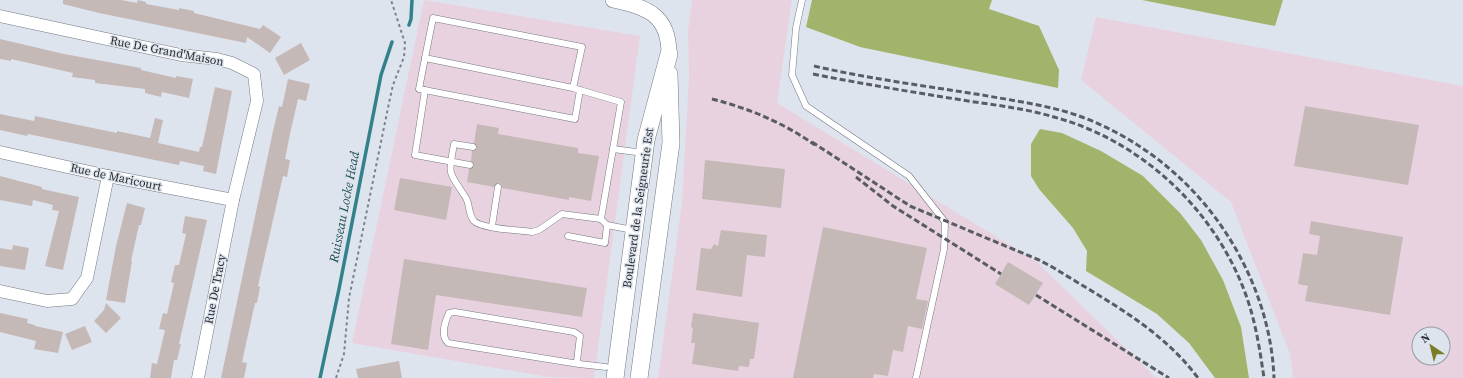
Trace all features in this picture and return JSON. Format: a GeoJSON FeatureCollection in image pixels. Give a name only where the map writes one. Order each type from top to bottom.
{"type":"FeatureCollection","features":[{"type":"Feature","properties":{"kind":"main road","name":"Boulevard de la Seigneurie Est"},"geometry":{"type":"LineString","coordinates":[[610,372],[634,230],[646,140],[669,54]]}},
{"type":"Feature","properties":{"kind":"main road","name":"Boulevard de la Seigneurie Est"},"geometry":{"type":"LineString","coordinates":[[639,378],[670,143],[669,54]]}},
{"type":"Feature","properties":{"kind":"main road"},"geometry":{"type":"LineString","coordinates":[[634,230],[659,233]]}},
{"type":"Feature","properties":{"kind":"street"},"geometry":{"type":"LineString","coordinates":[[614,0],[640,7],[656,16],[661,22],[667,35],[669,54]]}},
{"type":"Feature","properties":{"kind":"street","name":"Rue De Grand'Maison"},"geometry":{"type":"LineString","coordinates":[[0,16],[181,55],[216,59],[232,63],[254,74],[257,101],[232,200]]}},
{"type":"Feature","properties":{"kind":"street","name":"Rue de Maricourt"},"geometry":{"type":"LineString","coordinates":[[0,152],[108,176],[232,200]]}},
{"type":"Feature","properties":{"kind":"street"},"geometry":{"type":"LineString","coordinates":[[0,291],[47,301],[72,299],[87,278],[108,176]]}},
{"type":"Feature","properties":{"kind":"street","name":"Rue De Tracy"},"geometry":{"type":"LineString","coordinates":[[198,378],[232,200]]}},
{"type":"Feature","properties":{"kind":"lane"},"geometry":{"type":"LineString","coordinates":[[802,0],[796,28],[792,76],[806,106],[909,176],[946,222],[944,249],[916,378]]}},
{"type":"Feature","properties":{"kind":"lane"},"geometry":{"type":"LineString","coordinates":[[573,88],[582,48],[433,18],[419,89],[575,119],[580,90]]}},
{"type":"Feature","properties":{"kind":"lane"},"geometry":{"type":"LineString","coordinates":[[425,58],[573,88],[621,102],[601,219]]}},
{"type":"Feature","properties":{"kind":"lane"},"geometry":{"type":"LineString","coordinates":[[425,90],[415,155],[470,165]]}},
{"type":"Feature","properties":{"kind":"lane"},"geometry":{"type":"LineString","coordinates":[[473,147],[454,144],[450,174],[466,198],[474,220],[482,225],[535,232],[562,214],[601,219],[607,225],[634,230]]}},
{"type":"Feature","properties":{"kind":"lane"},"geometry":{"type":"LineString","coordinates":[[613,148],[644,153]]}},
{"type":"Feature","properties":{"kind":"lane"},"geometry":{"type":"LineString","coordinates":[[492,226],[498,187]]}},
{"type":"Feature","properties":{"kind":"lane"},"geometry":{"type":"LineString","coordinates":[[568,236],[605,243],[607,225]]}},
{"type":"Feature","properties":{"kind":"lane"},"geometry":{"type":"LineString","coordinates":[[579,364],[577,361],[580,336],[574,332],[455,312],[449,313],[446,320],[443,335],[444,339],[448,343],[579,364],[610,372]]}},
{"type":"Feature","properties":{"kind":"path"},"geometry":{"type":"LineString","coordinates":[[336,378],[344,350],[349,298],[390,97],[405,50],[405,43],[391,0]]}},
{"type":"Feature","properties":{"kind":"shaded area"},"geometry":{"type":"Polygon","coordinates":[[[424,0],[640,36],[594,378],[548,377],[352,343],[424,0]]]}},
{"type":"Feature","properties":{"kind":"shaded area"},"geometry":{"type":"Polygon","coordinates":[[[692,0],[792,0],[777,103],[1036,261],[1156,378],[658,378],[682,202],[689,77],[688,31],[692,0]]]}},
{"type":"Feature","properties":{"kind":"shaded area"},"geometry":{"type":"Polygon","coordinates":[[[1096,17],[1463,86],[1463,378],[1293,378],[1290,354],[1231,202],[1081,80],[1096,17]]]}},
{"type":"Feature","properties":{"kind":"green space"},"geometry":{"type":"Polygon","coordinates":[[[812,0],[992,0],[989,9],[1039,26],[1059,70],[1058,88],[860,47],[806,27],[812,0]]]}},
{"type":"Feature","properties":{"kind":"green space"},"geometry":{"type":"Polygon","coordinates":[[[1142,0],[1283,0],[1275,26],[1142,0]]]}},
{"type":"Feature","properties":{"kind":"green space"},"geometry":{"type":"Polygon","coordinates":[[[1040,129],[1062,133],[1101,151],[1143,176],[1180,213],[1201,240],[1223,280],[1241,327],[1249,378],[1215,378],[1189,343],[1157,314],[1086,271],[1087,251],[1073,228],[1039,189],[1031,176],[1031,144],[1040,129]]]}},
{"type":"Feature","properties":{"kind":"building"},"geometry":{"type":"Polygon","coordinates":[[[63,0],[121,0],[137,3],[138,0],[146,2],[146,4],[194,11],[194,13],[260,29],[263,25],[281,37],[270,53],[247,37],[246,43],[99,13],[63,4],[63,0]]]}},
{"type":"Feature","properties":{"kind":"building"},"geometry":{"type":"Polygon","coordinates":[[[0,39],[64,54],[141,68],[141,70],[176,78],[176,76],[193,79],[189,98],[162,92],[161,97],[145,93],[145,89],[95,83],[95,80],[72,77],[73,73],[11,59],[11,61],[0,59],[0,39]]]}},
{"type":"Feature","properties":{"kind":"building"},"geometry":{"type":"Polygon","coordinates":[[[301,43],[310,60],[284,75],[275,58],[301,43]]]}},
{"type":"Feature","properties":{"kind":"building"},"geometry":{"type":"Polygon","coordinates":[[[288,79],[310,84],[306,101],[298,99],[290,134],[285,159],[290,160],[287,177],[283,176],[258,286],[260,287],[257,303],[255,303],[242,362],[247,363],[244,378],[221,378],[273,131],[279,106],[282,107],[288,79]]]}},
{"type":"Feature","properties":{"kind":"building"},"geometry":{"type":"Polygon","coordinates":[[[215,87],[232,91],[216,174],[203,171],[204,166],[180,161],[179,165],[28,134],[27,136],[0,130],[0,114],[34,121],[35,116],[117,133],[117,131],[150,138],[155,118],[163,120],[158,143],[199,152],[200,147],[202,147],[215,87]]]}},
{"type":"Feature","properties":{"kind":"building"},"geometry":{"type":"Polygon","coordinates":[[[1305,106],[1419,125],[1408,185],[1294,166],[1305,106]]]}},
{"type":"Feature","properties":{"kind":"building"},"geometry":{"type":"Polygon","coordinates":[[[477,124],[499,128],[498,134],[578,148],[578,153],[599,156],[591,201],[569,197],[569,200],[502,188],[501,184],[498,183],[494,187],[467,182],[469,169],[473,168],[474,165],[471,161],[472,151],[477,148],[474,143],[477,124]]]}},
{"type":"Feature","properties":{"kind":"building"},"geometry":{"type":"Polygon","coordinates":[[[705,160],[785,169],[781,208],[702,199],[705,160]]]}},
{"type":"Feature","properties":{"kind":"building"},"geometry":{"type":"Polygon","coordinates":[[[0,176],[42,187],[42,189],[79,197],[63,270],[45,266],[59,211],[52,210],[53,205],[33,200],[32,206],[0,200],[0,176]]]}},
{"type":"Feature","properties":{"kind":"building"},"geometry":{"type":"Polygon","coordinates":[[[400,178],[452,187],[446,220],[394,210],[400,178]]]}},
{"type":"Feature","properties":{"kind":"building"},"geometry":{"type":"Polygon","coordinates":[[[127,203],[145,208],[141,225],[139,225],[131,261],[125,303],[106,300],[116,246],[127,203]]]}},
{"type":"Feature","properties":{"kind":"building"},"geometry":{"type":"Polygon","coordinates":[[[185,216],[207,220],[179,344],[181,344],[177,360],[174,360],[171,378],[150,378],[152,363],[157,364],[165,330],[159,329],[163,313],[167,314],[174,283],[171,282],[175,265],[179,265],[186,234],[182,233],[185,216]]]}},
{"type":"Feature","properties":{"kind":"building"},"geometry":{"type":"Polygon","coordinates":[[[1311,221],[1403,237],[1390,315],[1305,301],[1308,286],[1298,284],[1303,253],[1317,255],[1320,236],[1309,234],[1311,221]]]}},
{"type":"Feature","properties":{"kind":"building"},"geometry":{"type":"Polygon","coordinates":[[[823,227],[927,248],[916,299],[928,301],[922,329],[908,326],[903,352],[893,350],[888,376],[874,374],[873,378],[793,378],[823,227]]]}},
{"type":"Feature","properties":{"kind":"building"},"geometry":{"type":"Polygon","coordinates":[[[721,230],[767,235],[765,257],[747,255],[742,297],[696,290],[701,248],[711,249],[714,244],[718,246],[721,230]]]}},
{"type":"Feature","properties":{"kind":"building"},"geometry":{"type":"Polygon","coordinates":[[[13,245],[29,248],[25,270],[0,266],[0,248],[12,250],[13,245]]]}},
{"type":"Feature","properties":{"kind":"building"},"geometry":{"type":"Polygon","coordinates":[[[404,259],[587,288],[582,317],[436,295],[428,350],[391,344],[404,259]]]}},
{"type":"Feature","properties":{"kind":"building"},"geometry":{"type":"Polygon","coordinates":[[[1008,262],[1043,283],[1029,305],[995,284],[1008,262]]]}},
{"type":"Feature","properties":{"kind":"building"},"geometry":{"type":"Polygon","coordinates":[[[106,303],[121,318],[106,333],[94,321],[104,310],[106,303]]]}},
{"type":"Feature","properties":{"kind":"building"},"geometry":{"type":"Polygon","coordinates":[[[0,313],[28,319],[27,323],[35,326],[63,332],[58,353],[34,349],[36,341],[0,332],[0,313]]]}},
{"type":"Feature","properties":{"kind":"building"},"geometry":{"type":"Polygon","coordinates":[[[693,313],[759,323],[754,359],[750,359],[749,367],[739,366],[738,371],[692,364],[695,343],[691,343],[693,313]]]}},
{"type":"Feature","properties":{"kind":"building"},"geometry":{"type":"Polygon","coordinates":[[[85,326],[92,342],[72,350],[65,334],[85,326]]]}},
{"type":"Feature","properties":{"kind":"building"},"geometry":{"type":"Polygon","coordinates":[[[399,361],[402,378],[358,378],[356,369],[399,361]]]}},
{"type":"Feature","properties":{"kind":"waterway","name":"Ruisseau Locke Head"},"geometry":{"type":"LineString","coordinates":[[409,25],[411,19],[412,0]]}},
{"type":"Feature","properties":{"kind":"waterway","name":"Ruisseau Locke Head"},"geometry":{"type":"LineString","coordinates":[[320,378],[381,75],[392,42]]}},
{"type":"Feature","properties":{"kind":"railway"},"geometry":{"type":"LineString","coordinates":[[814,66],[877,79],[1024,102],[1056,109],[1114,131],[1136,144],[1177,175],[1195,193],[1211,212],[1236,249],[1260,302],[1270,339],[1274,378]]}},
{"type":"Feature","properties":{"kind":"railway"},"geometry":{"type":"LineString","coordinates":[[813,74],[1043,114],[1087,128],[1117,143],[1146,162],[1173,184],[1196,209],[1217,237],[1234,267],[1247,298],[1253,318],[1264,378]]}},
{"type":"Feature","properties":{"kind":"railway"},"geometry":{"type":"LineString","coordinates":[[712,99],[765,117],[791,130],[815,145]]}},
{"type":"Feature","properties":{"kind":"railway"},"geometry":{"type":"LineString","coordinates":[[812,142],[910,206],[1039,260],[1054,268],[1131,316],[1150,330],[1167,344],[1198,378]]}},
{"type":"Feature","properties":{"kind":"railway"},"geometry":{"type":"LineString","coordinates":[[856,177],[893,206],[1001,274]]}},
{"type":"Feature","properties":{"kind":"railway"},"geometry":{"type":"LineString","coordinates":[[1036,295],[1169,378]]}}]}
